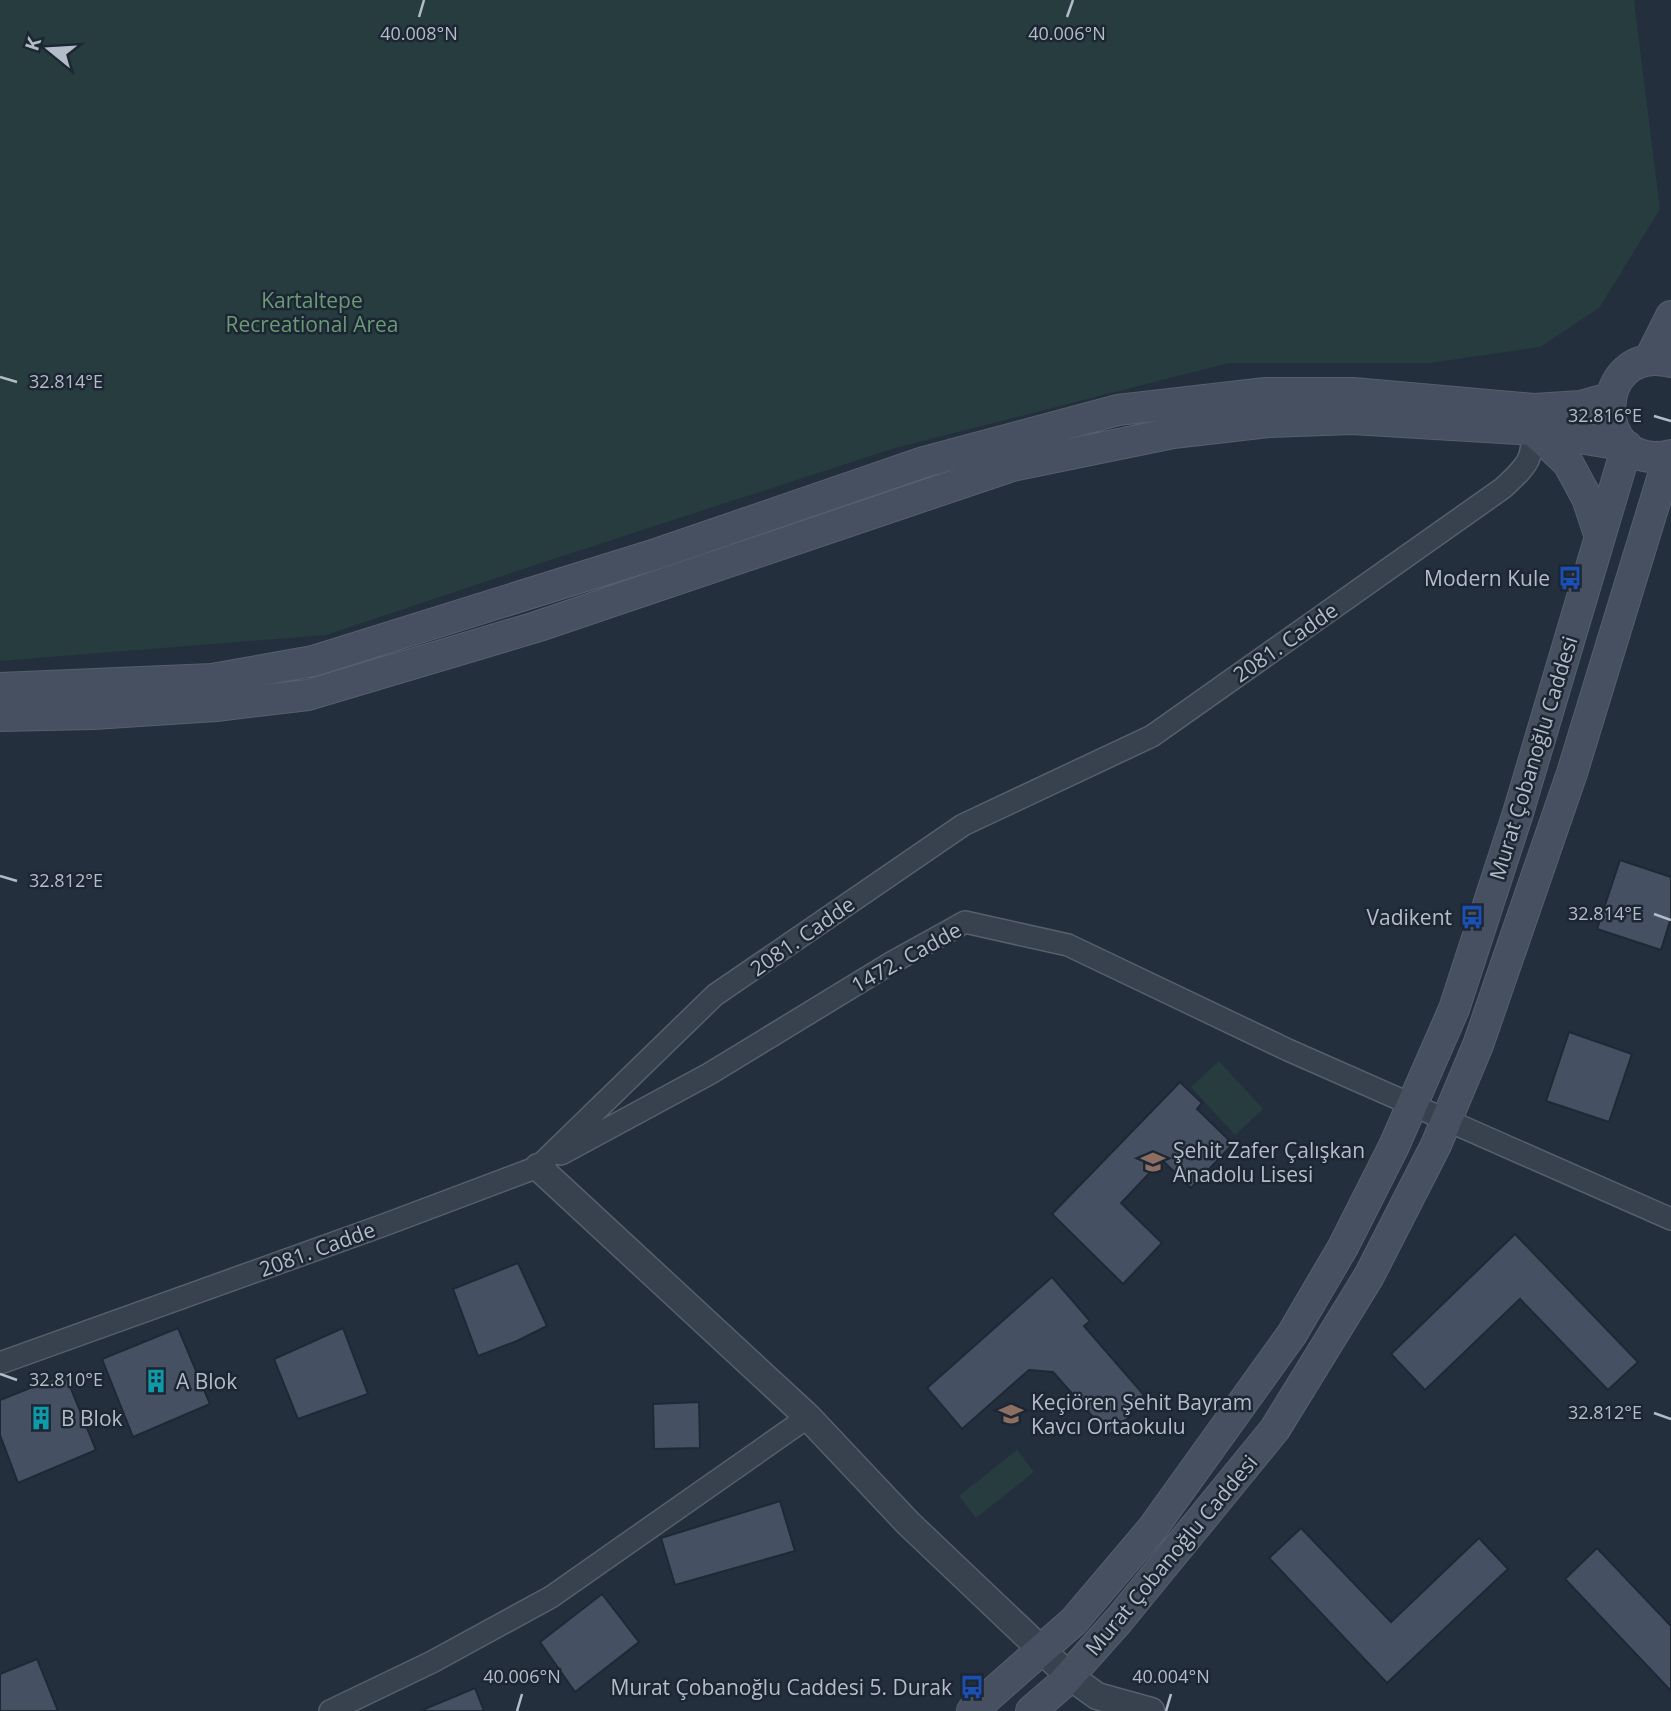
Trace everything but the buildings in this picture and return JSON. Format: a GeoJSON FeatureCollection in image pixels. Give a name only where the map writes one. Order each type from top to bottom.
{"type":"FeatureCollection","features":[{"type":"Feature","properties":{"kind":"main road"},"geometry":{"type":"LineString","coordinates":[[1670,455],[1643,455],[1627,446],[1619,439],[1612,426],[1609,412],[1615,384],[1624,373],[1635,365],[1660,361],[1671,316]]}},
{"type":"Feature","properties":{"kind":"main road"},"geometry":{"type":"LineString","coordinates":[[0,688],[212,679],[313,661],[659,553],[924,462],[1118,410],[1266,393],[1353,393],[1534,420],[1627,446]]}},
{"type":"Feature","properties":{"kind":"main road"},"geometry":{"type":"LineString","coordinates":[[0,716],[216,706],[308,695],[536,627],[1012,467],[1161,435],[1268,422],[1353,419],[1534,420],[1610,398]]}},
{"type":"Feature","properties":{"kind":"main road"},"geometry":{"type":"LineString","coordinates":[[1534,420],[1568,463],[1587,498],[1600,537]]}},
{"type":"Feature","properties":{"kind":"main road","name":"Murat Çobanoğlu Caddesi"},"geometry":{"type":"LineString","coordinates":[[972,1711],[1074,1621],[1152,1529],[1292,1334],[1343,1247],[1413,1104],[1454,1009],[1522,800],[1627,446]]}},
{"type":"Feature","properties":{"kind":"main road","name":"Murat Çobanoğlu Caddesi"},"geometry":{"type":"LineString","coordinates":[[1031,1711],[1061,1685],[1119,1620],[1275,1429],[1369,1276],[1448,1119],[1478,1045],[1572,773],[1670,455]]}},
{"type":"Feature","properties":{"kind":"street","name":"2081. Cadde"},"geometry":{"type":"LineString","coordinates":[[0,1363],[538,1167],[715,995],[963,825],[1160,730],[1503,488],[1519,473],[1531,456],[1534,420]]}},
{"type":"Feature","properties":{"kind":"street","name":"1472. Cadde"},"geometry":{"type":"LineString","coordinates":[[538,1167],[709,1074],[891,963],[965,922],[1068,945],[1288,1051],[1671,1219]]}},
{"type":"Feature","properties":{"kind":"street"},"geometry":{"type":"LineString","coordinates":[[538,1167],[808,1417],[908,1523],[1069,1675],[1097,1696],[1151,1711]]}},
{"type":"Feature","properties":{"kind":"street"},"geometry":{"type":"LineString","coordinates":[[330,1711],[432,1662],[551,1597],[808,1417]]}},
{"type":"Feature","properties":{"kind":"green space","name":"Kartaltepe Recreational Area"},"geometry":{"type":"Polygon","coordinates":[[[0,0],[1634,0],[1660,209],[1600,307],[1540,347],[1430,363],[1229,363],[895,448],[326,635],[0,661],[0,0]]]}},
{"type":"Feature","properties":{"kind":"green space"},"geometry":{"type":"Polygon","coordinates":[[[1219,1061],[1263,1109],[1235,1135],[1191,1087],[1219,1061]]]}},
{"type":"Feature","properties":{"kind":"green space"},"geometry":{"type":"Polygon","coordinates":[[[1017,1450],[1034,1472],[976,1518],[959,1496],[1017,1450]]]}},
{"type":"Feature","properties":{"kind":"place","name":"Modern Kule"},"geometry":{"type":"Point","coordinates":[1570,578]}},
{"type":"Feature","properties":{"kind":"place","name":"Vadikent"},"geometry":{"type":"Point","coordinates":[1472,917]}},
{"type":"Feature","properties":{"kind":"place","name":"Şehit Zafer Çalışkan Anadolu Lisesi"},"geometry":{"type":"Point","coordinates":[1153,1162]}},
{"type":"Feature","properties":{"kind":"place","name":"A Blok"},"geometry":{"type":"Point","coordinates":[156,1381]}},
{"type":"Feature","properties":{"kind":"place","name":"Keçiören Şehit Bayram Kavcı Ortaokulu"},"geometry":{"type":"Point","coordinates":[1011,1414]}},
{"type":"Feature","properties":{"kind":"place","name":"B Blok"},"geometry":{"type":"Point","coordinates":[41,1418]}},
{"type":"Feature","properties":{"kind":"place","name":"Murat Çobanoğlu Caddesi 5. Durak"},"geometry":{"type":"Point","coordinates":[972,1687]}}]}
